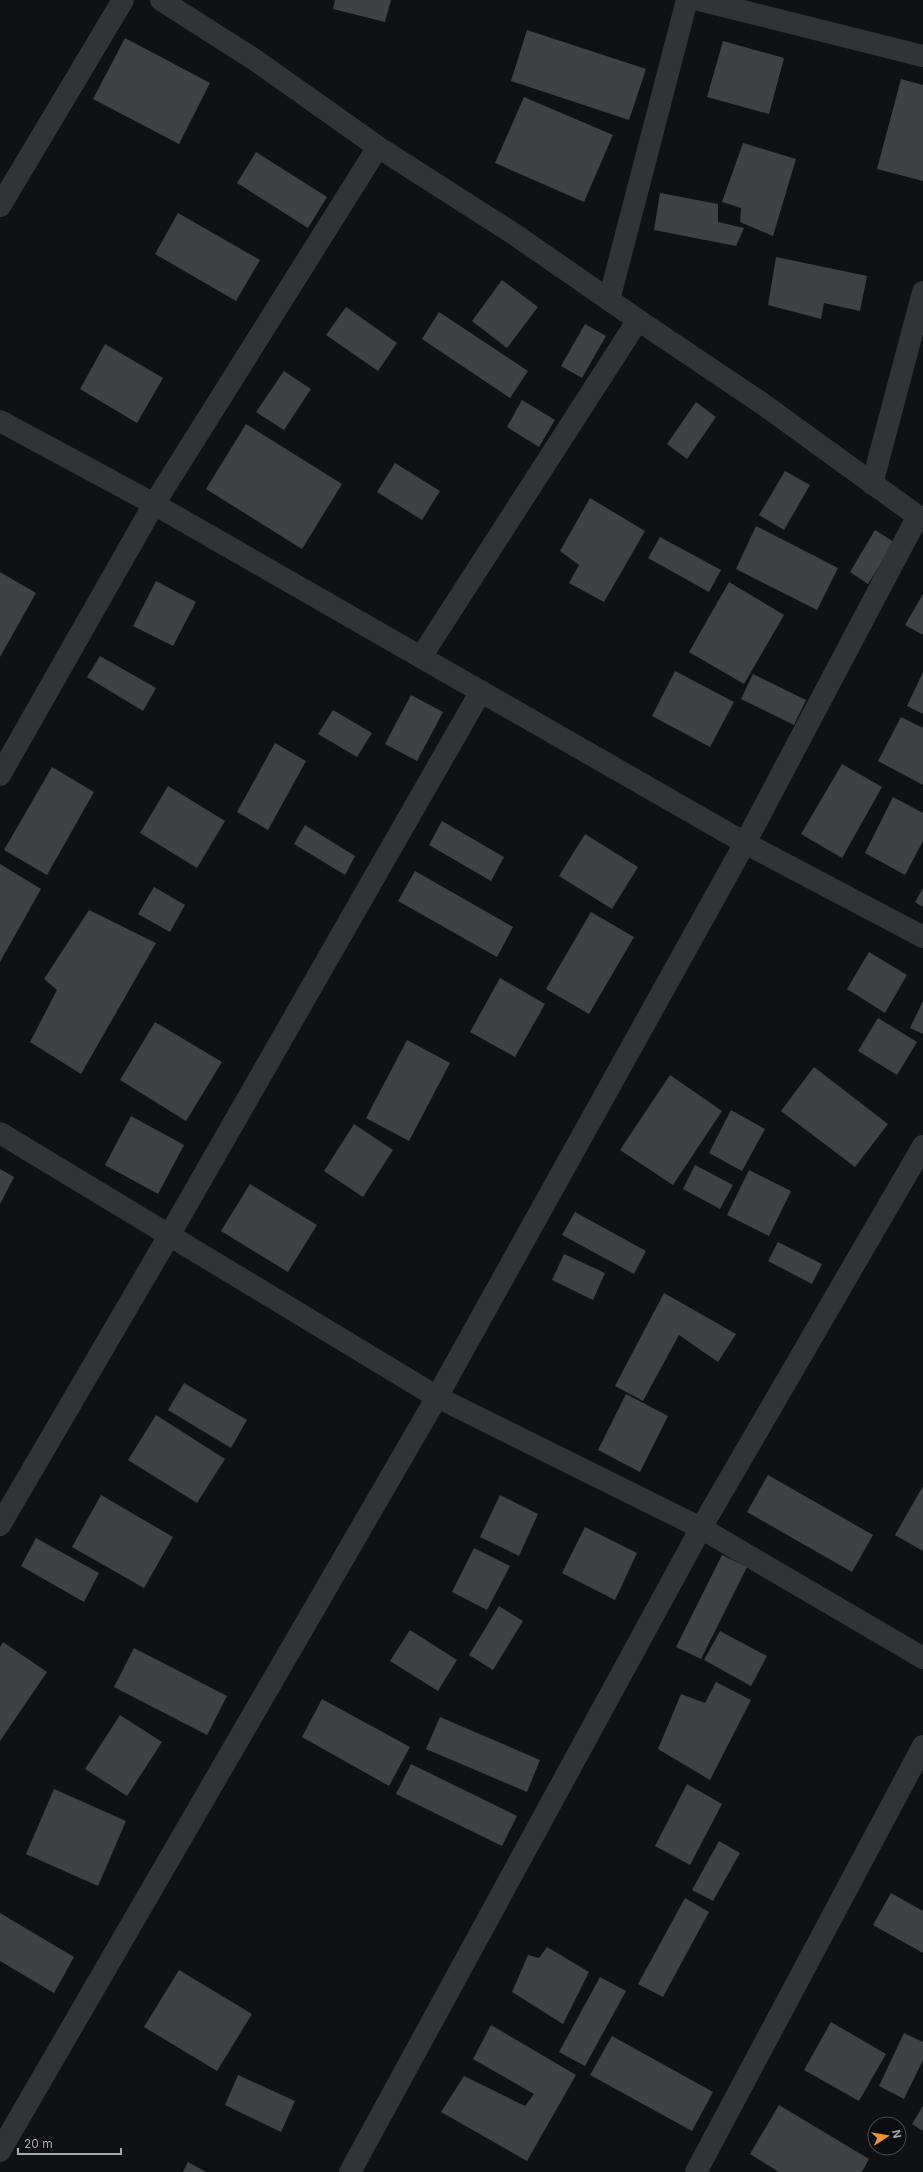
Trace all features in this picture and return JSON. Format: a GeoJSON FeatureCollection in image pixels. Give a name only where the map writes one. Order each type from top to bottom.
{"type":"FeatureCollection","features":[{"type":"Feature","properties":{"kind":"street"},"geometry":{"type":"LineString","coordinates":[[0,206],[123,0]]}},
{"type":"Feature","properties":{"kind":"street"},"geometry":{"type":"LineString","coordinates":[[0,2151],[437,1397],[745,843],[920,518],[760,402],[514,234],[378,147],[255,60],[161,0]]}},
{"type":"Feature","properties":{"kind":"street"},"geometry":{"type":"LineString","coordinates":[[609,300],[687,0]]}},
{"type":"Feature","properties":{"kind":"street"},"geometry":{"type":"LineString","coordinates":[[698,0],[923,56]]}},
{"type":"Feature","properties":{"kind":"street"},"geometry":{"type":"LineString","coordinates":[[0,774],[154,504],[378,147]]}},
{"type":"Feature","properties":{"kind":"street"},"geometry":{"type":"LineString","coordinates":[[872,484],[923,292]]}},
{"type":"Feature","properties":{"kind":"street"},"geometry":{"type":"LineString","coordinates":[[421,657],[638,320]]}},
{"type":"Feature","properties":{"kind":"street"},"geometry":{"type":"LineString","coordinates":[[0,421],[154,504],[745,843],[923,937]]}},
{"type":"Feature","properties":{"kind":"street"},"geometry":{"type":"LineString","coordinates":[[0,1525],[170,1234],[481,692]]}},
{"type":"Feature","properties":{"kind":"street"},"geometry":{"type":"LineString","coordinates":[[0,1133],[170,1234],[437,1397],[702,1528],[923,1658]]}},
{"type":"Feature","properties":{"kind":"street"},"geometry":{"type":"LineString","coordinates":[[350,2172],[702,1528],[923,1146]]}},
{"type":"Feature","properties":{"kind":"street"},"geometry":{"type":"LineString","coordinates":[[696,2172],[923,1746]]}},
{"type":"Feature","properties":{"kind":"building"},"geometry":{"type":"Polygon","coordinates":[[[335,0],[391,0],[385,22],[333,9],[335,0]]]}},
{"type":"Feature","properties":{"kind":"building"},"geometry":{"type":"Polygon","coordinates":[[[527,30],[646,69],[629,120],[511,81],[527,30]]]}},
{"type":"Feature","properties":{"kind":"building"},"geometry":{"type":"Polygon","coordinates":[[[125,38],[210,83],[179,144],[93,99],[125,38]]]}},
{"type":"Feature","properties":{"kind":"building"},"geometry":{"type":"Polygon","coordinates":[[[723,41],[784,58],[769,114],[707,97],[723,41]]]}},
{"type":"Feature","properties":{"kind":"building"},"geometry":{"type":"Polygon","coordinates":[[[901,79],[923,85],[923,181],[877,169],[901,79]]]}},
{"type":"Feature","properties":{"kind":"building"},"geometry":{"type":"Polygon","coordinates":[[[524,97],[613,135],[584,202],[495,163],[524,97]]]}},
{"type":"Feature","properties":{"kind":"building"},"geometry":{"type":"Polygon","coordinates":[[[743,143],[796,159],[773,236],[740,222],[741,208],[722,202],[743,143]]]}},
{"type":"Feature","properties":{"kind":"building"},"geometry":{"type":"Polygon","coordinates":[[[256,152],[327,197],[308,228],[237,183],[256,152]]]}},
{"type":"Feature","properties":{"kind":"building"},"geometry":{"type":"Polygon","coordinates":[[[660,193],[718,204],[718,222],[744,228],[736,246],[654,230],[660,193]]]}},
{"type":"Feature","properties":{"kind":"building"},"geometry":{"type":"Polygon","coordinates":[[[178,213],[260,260],[236,301],[155,254],[178,213]]]}},
{"type":"Feature","properties":{"kind":"building"},"geometry":{"type":"Polygon","coordinates":[[[776,257],[867,276],[860,311],[824,303],[821,319],[768,305],[776,257]]]}},
{"type":"Feature","properties":{"kind":"building"},"geometry":{"type":"Polygon","coordinates":[[[502,280],[538,307],[507,348],[472,321],[502,280]]]}},
{"type":"Feature","properties":{"kind":"building"},"geometry":{"type":"Polygon","coordinates":[[[346,307],[397,343],[378,371],[326,335],[346,307]]]}},
{"type":"Feature","properties":{"kind":"building"},"geometry":{"type":"Polygon","coordinates":[[[439,312],[528,371],[510,398],[422,339],[439,312]]]}},
{"type":"Feature","properties":{"kind":"building"},"geometry":{"type":"Polygon","coordinates":[[[585,324],[606,336],[582,378],[561,366],[585,324]]]}},
{"type":"Feature","properties":{"kind":"building"},"geometry":{"type":"Polygon","coordinates":[[[105,344],[163,378],[137,423],[80,389],[105,344]]]}},
{"type":"Feature","properties":{"kind":"building"},"geometry":{"type":"Polygon","coordinates":[[[284,371],[311,389],[284,430],[256,412],[284,371]]]}},
{"type":"Feature","properties":{"kind":"building"},"geometry":{"type":"Polygon","coordinates":[[[522,400],[555,420],[539,447],[507,427],[522,400]]]}},
{"type":"Feature","properties":{"kind":"building"},"geometry":{"type":"Polygon","coordinates":[[[696,402],[716,417],[687,459],[667,444],[696,402]]]}},
{"type":"Feature","properties":{"kind":"building"},"geometry":{"type":"Polygon","coordinates":[[[246,424],[342,484],[302,549],[206,489],[246,424]]]}},
{"type":"Feature","properties":{"kind":"building"},"geometry":{"type":"Polygon","coordinates":[[[395,463],[440,491],[422,520],[377,492],[395,463]]]}},
{"type":"Feature","properties":{"kind":"building"},"geometry":{"type":"Polygon","coordinates":[[[785,471],[810,485],[784,530],[759,515],[785,471]]]}},
{"type":"Feature","properties":{"kind":"building"},"geometry":{"type":"Polygon","coordinates":[[[590,498],[645,531],[604,602],[569,583],[579,565],[560,551],[590,498]]]}},
{"type":"Feature","properties":{"kind":"building"},"geometry":{"type":"Polygon","coordinates":[[[756,526],[838,568],[817,610],[736,569],[756,526]]]}},
{"type":"Feature","properties":{"kind":"building"},"geometry":{"type":"Polygon","coordinates":[[[875,530],[894,542],[868,584],[850,572],[875,530]]]}},
{"type":"Feature","properties":{"kind":"building"},"geometry":{"type":"Polygon","coordinates":[[[660,537],[721,570],[709,592],[648,558],[660,537]]]}},
{"type":"Feature","properties":{"kind":"building"},"geometry":{"type":"Polygon","coordinates":[[[0,572],[36,593],[0,657],[0,572]]]}},
{"type":"Feature","properties":{"kind":"building"},"geometry":{"type":"Polygon","coordinates":[[[156,581],[196,602],[173,646],[133,626],[156,581]]]}},
{"type":"Feature","properties":{"kind":"building"},"geometry":{"type":"Polygon","coordinates":[[[729,582],[784,615],[744,684],[689,652],[729,582]]]}},
{"type":"Feature","properties":{"kind":"building"},"geometry":{"type":"Polygon","coordinates":[[[923,594],[923,635],[905,625],[923,594]]]}},
{"type":"Feature","properties":{"kind":"building"},"geometry":{"type":"Polygon","coordinates":[[[100,656],[156,688],[143,711],[87,677],[100,656]]]}},
{"type":"Feature","properties":{"kind":"building"},"geometry":{"type":"Polygon","coordinates":[[[675,671],[734,702],[710,747],[652,716],[675,671]]]}},
{"type":"Feature","properties":{"kind":"building"},"geometry":{"type":"Polygon","coordinates":[[[923,672],[923,714],[907,706],[923,672]]]}},
{"type":"Feature","properties":{"kind":"building"},"geometry":{"type":"Polygon","coordinates":[[[753,674],[806,700],[794,725],[741,699],[753,674]]]}},
{"type":"Feature","properties":{"kind":"building"},"geometry":{"type":"Polygon","coordinates":[[[411,695],[443,712],[417,761],[385,744],[411,695]]]}},
{"type":"Feature","properties":{"kind":"building"},"geometry":{"type":"Polygon","coordinates":[[[333,710],[372,733],[357,757],[318,734],[333,710]]]}},
{"type":"Feature","properties":{"kind":"building"},"geometry":{"type":"Polygon","coordinates":[[[901,717],[923,728],[923,785],[878,761],[901,717]]]}},
{"type":"Feature","properties":{"kind":"building"},"geometry":{"type":"Polygon","coordinates":[[[275,743],[306,761],[268,830],[237,812],[275,743]]]}},
{"type":"Feature","properties":{"kind":"building"},"geometry":{"type":"Polygon","coordinates":[[[842,764],[882,787],[842,858],[801,834],[842,764]]]}},
{"type":"Feature","properties":{"kind":"building"},"geometry":{"type":"Polygon","coordinates":[[[52,767],[94,792],[47,875],[4,850],[52,767]]]}},
{"type":"Feature","properties":{"kind":"building"},"geometry":{"type":"Polygon","coordinates":[[[168,786],[225,821],[197,868],[140,833],[168,786]]]}},
{"type":"Feature","properties":{"kind":"building"},"geometry":{"type":"Polygon","coordinates":[[[893,797],[923,813],[923,841],[905,875],[865,853],[893,797]]]}},
{"type":"Feature","properties":{"kind":"building"},"geometry":{"type":"Polygon","coordinates":[[[442,821],[504,857],[491,881],[429,845],[442,821]]]}},
{"type":"Feature","properties":{"kind":"building"},"geometry":{"type":"Polygon","coordinates":[[[305,825],[355,856],[345,875],[294,844],[305,825]]]}},
{"type":"Feature","properties":{"kind":"building"},"geometry":{"type":"Polygon","coordinates":[[[585,834],[638,867],[612,909],[559,876],[585,834]]]}},
{"type":"Feature","properties":{"kind":"building"},"geometry":{"type":"Polygon","coordinates":[[[0,864],[41,889],[0,962],[0,864]]]}},
{"type":"Feature","properties":{"kind":"building"},"geometry":{"type":"Polygon","coordinates":[[[415,871],[513,927],[497,957],[398,901],[415,871]]]}},
{"type":"Feature","properties":{"kind":"building"},"geometry":{"type":"Polygon","coordinates":[[[154,887],[185,905],[170,932],[138,914],[154,887]]]}},
{"type":"Feature","properties":{"kind":"building"},"geometry":{"type":"Polygon","coordinates":[[[923,888],[923,907],[915,902],[923,888]]]}},
{"type":"Feature","properties":{"kind":"building"},"geometry":{"type":"Polygon","coordinates":[[[89,910],[156,943],[81,1074],[30,1042],[57,990],[44,979],[89,910]]]}},
{"type":"Feature","properties":{"kind":"building"},"geometry":{"type":"Polygon","coordinates":[[[591,912],[634,937],[589,1014],[546,989],[591,912]]]}},
{"type":"Feature","properties":{"kind":"building"},"geometry":{"type":"Polygon","coordinates":[[[869,952],[907,975],[885,1013],[847,989],[869,952]]]}},
{"type":"Feature","properties":{"kind":"building"},"geometry":{"type":"Polygon","coordinates":[[[500,978],[545,1004],[515,1057],[470,1032],[500,978]]]}},
{"type":"Feature","properties":{"kind":"building"},"geometry":{"type":"Polygon","coordinates":[[[923,1001],[923,1034],[910,1028],[923,1001]]]}},
{"type":"Feature","properties":{"kind":"building"},"geometry":{"type":"Polygon","coordinates":[[[878,1018],[917,1042],[897,1075],[858,1051],[878,1018]]]}},
{"type":"Feature","properties":{"kind":"building"},"geometry":{"type":"Polygon","coordinates":[[[155,1022],[222,1062],[186,1121],[120,1080],[155,1022]]]}},
{"type":"Feature","properties":{"kind":"building"},"geometry":{"type":"Polygon","coordinates":[[[407,1040],[450,1063],[409,1141],[366,1118],[407,1040]]]}},
{"type":"Feature","properties":{"kind":"building"},"geometry":{"type":"Polygon","coordinates":[[[814,1067],[888,1124],[855,1167],[781,1111],[814,1067]]]}},
{"type":"Feature","properties":{"kind":"building"},"geometry":{"type":"Polygon","coordinates":[[[670,1075],[722,1111],[673,1185],[620,1150],[670,1075]]]}},
{"type":"Feature","properties":{"kind":"building"},"geometry":{"type":"Polygon","coordinates":[[[731,1110],[765,1129],[742,1171],[709,1153],[731,1110]]]}},
{"type":"Feature","properties":{"kind":"building"},"geometry":{"type":"Polygon","coordinates":[[[131,1116],[184,1145],[158,1194],[105,1165],[131,1116]]]}},
{"type":"Feature","properties":{"kind":"building"},"geometry":{"type":"Polygon","coordinates":[[[354,1124],[393,1150],[363,1197],[324,1171],[354,1124]]]}},
{"type":"Feature","properties":{"kind":"building"},"geometry":{"type":"Polygon","coordinates":[[[695,1165],[733,1185],[720,1209],[683,1189],[695,1165]]]}},
{"type":"Feature","properties":{"kind":"building"},"geometry":{"type":"Polygon","coordinates":[[[0,1169],[14,1177],[0,1204],[0,1169]]]}},
{"type":"Feature","properties":{"kind":"building"},"geometry":{"type":"Polygon","coordinates":[[[749,1170],[791,1191],[769,1236],[727,1215],[749,1170]]]}},
{"type":"Feature","properties":{"kind":"building"},"geometry":{"type":"Polygon","coordinates":[[[250,1184],[317,1225],[288,1272],[221,1231],[250,1184]]]}},
{"type":"Feature","properties":{"kind":"building"},"geometry":{"type":"Polygon","coordinates":[[[575,1212],[646,1251],[634,1274],[562,1235],[575,1212]]]}},
{"type":"Feature","properties":{"kind":"building"},"geometry":{"type":"Polygon","coordinates":[[[778,1242],[822,1264],[812,1284],[768,1261],[778,1242]]]}},
{"type":"Feature","properties":{"kind":"building"},"geometry":{"type":"Polygon","coordinates":[[[564,1254],[605,1273],[593,1300],[552,1280],[564,1254]]]}},
{"type":"Feature","properties":{"kind":"building"},"geometry":{"type":"Polygon","coordinates":[[[664,1293],[736,1334],[718,1362],[679,1335],[643,1401],[615,1386],[664,1293]]]}},
{"type":"Feature","properties":{"kind":"building"},"geometry":{"type":"Polygon","coordinates":[[[184,1383],[247,1420],[231,1448],[168,1410],[184,1383]]]}},
{"type":"Feature","properties":{"kind":"building"},"geometry":{"type":"Polygon","coordinates":[[[626,1394],[668,1416],[640,1472],[598,1450],[626,1394]]]}},
{"type":"Feature","properties":{"kind":"building"},"geometry":{"type":"Polygon","coordinates":[[[156,1415],[225,1459],[197,1503],[128,1460],[156,1415]]]}},
{"type":"Feature","properties":{"kind":"building"},"geometry":{"type":"Polygon","coordinates":[[[768,1475],[873,1535],[852,1572],[747,1512],[768,1475]]]}},
{"type":"Feature","properties":{"kind":"building"},"geometry":{"type":"Polygon","coordinates":[[[923,1486],[923,1551],[895,1535],[923,1486]]]}},
{"type":"Feature","properties":{"kind":"building"},"geometry":{"type":"Polygon","coordinates":[[[101,1495],[173,1537],[144,1588],[72,1547],[101,1495]]]}},
{"type":"Feature","properties":{"kind":"building"},"geometry":{"type":"Polygon","coordinates":[[[500,1495],[538,1514],[519,1556],[480,1537],[500,1495]]]}},
{"type":"Feature","properties":{"kind":"building"},"geometry":{"type":"Polygon","coordinates":[[[585,1527],[637,1553],[615,1600],[562,1573],[585,1527]]]}},
{"type":"Feature","properties":{"kind":"building"},"geometry":{"type":"Polygon","coordinates":[[[36,1538],[99,1573],[84,1602],[21,1566],[36,1538]]]}},
{"type":"Feature","properties":{"kind":"building"},"geometry":{"type":"Polygon","coordinates":[[[474,1548],[510,1566],[487,1610],[452,1592],[474,1548]]]}},
{"type":"Feature","properties":{"kind":"building"},"geometry":{"type":"Polygon","coordinates":[[[722,1555],[747,1567],[701,1659],[676,1647],[722,1555]]]}},
{"type":"Feature","properties":{"kind":"building"},"geometry":{"type":"Polygon","coordinates":[[[499,1606],[523,1621],[493,1670],[469,1655],[499,1606]]]}},
{"type":"Feature","properties":{"kind":"building"},"geometry":{"type":"Polygon","coordinates":[[[410,1630],[457,1660],[438,1691],[390,1661],[410,1630]]]}},
{"type":"Feature","properties":{"kind":"building"},"geometry":{"type":"Polygon","coordinates":[[[720,1631],[767,1656],[751,1686],[704,1660],[720,1631]]]}},
{"type":"Feature","properties":{"kind":"building"},"geometry":{"type":"Polygon","coordinates":[[[3,1642],[47,1672],[0,1741],[0,1647],[3,1642]]]}},
{"type":"Feature","properties":{"kind":"building"},"geometry":{"type":"Polygon","coordinates":[[[134,1648],[227,1696],[207,1735],[114,1687],[134,1648]]]}},
{"type":"Feature","properties":{"kind":"building"},"geometry":{"type":"Polygon","coordinates":[[[716,1682],[751,1700],[710,1780],[658,1749],[681,1694],[705,1703],[716,1682]]]}},
{"type":"Feature","properties":{"kind":"building"},"geometry":{"type":"Polygon","coordinates":[[[322,1699],[410,1747],[389,1786],[302,1737],[322,1699]]]}},
{"type":"Feature","properties":{"kind":"building"},"geometry":{"type":"Polygon","coordinates":[[[120,1715],[162,1742],[127,1796],[85,1769],[120,1715]]]}},
{"type":"Feature","properties":{"kind":"building"},"geometry":{"type":"Polygon","coordinates":[[[440,1717],[540,1760],[527,1792],[426,1749],[440,1717]]]}},
{"type":"Feature","properties":{"kind":"building"},"geometry":{"type":"Polygon","coordinates":[[[411,1764],[517,1816],[502,1846],[396,1794],[411,1764]]]}},
{"type":"Feature","properties":{"kind":"building"},"geometry":{"type":"Polygon","coordinates":[[[687,1784],[722,1804],[690,1865],[655,1846],[687,1784]]]}},
{"type":"Feature","properties":{"kind":"building"},"geometry":{"type":"Polygon","coordinates":[[[54,1789],[126,1821],[98,1886],[26,1854],[54,1789]]]}},
{"type":"Feature","properties":{"kind":"building"},"geometry":{"type":"Polygon","coordinates":[[[719,1841],[740,1853],[713,1901],[692,1890],[719,1841]]]}},
{"type":"Feature","properties":{"kind":"building"},"geometry":{"type":"Polygon","coordinates":[[[891,1893],[923,1911],[923,1953],[873,1925],[891,1893]]]}},
{"type":"Feature","properties":{"kind":"building"},"geometry":{"type":"Polygon","coordinates":[[[685,1898],[709,1912],[663,1997],[638,1984],[685,1898]]]}},
{"type":"Feature","properties":{"kind":"building"},"geometry":{"type":"Polygon","coordinates":[[[0,1913],[74,1957],[54,1993],[0,1961],[0,1913]]]}},
{"type":"Feature","properties":{"kind":"building"},"geometry":{"type":"Polygon","coordinates":[[[547,1947],[589,1972],[563,2024],[512,1992],[528,1955],[539,1958],[547,1947]]]}},
{"type":"Feature","properties":{"kind":"building"},"geometry":{"type":"Polygon","coordinates":[[[179,1970],[252,2014],[217,2071],[144,2027],[179,1970]]]}},
{"type":"Feature","properties":{"kind":"building"},"geometry":{"type":"Polygon","coordinates":[[[600,1977],[626,1991],[585,2066],[559,2052],[600,1977]]]}},
{"type":"Feature","properties":{"kind":"building"},"geometry":{"type":"Polygon","coordinates":[[[831,2022],[886,2054],[859,2101],[804,2070],[831,2022]]]}},
{"type":"Feature","properties":{"kind":"building"},"geometry":{"type":"Polygon","coordinates":[[[491,2025],[576,2075],[527,2161],[441,2112],[464,2076],[525,2106],[534,2094],[473,2059],[491,2025]]]}},
{"type":"Feature","properties":{"kind":"building"},"geometry":{"type":"Polygon","coordinates":[[[904,2033],[923,2042],[923,2060],[904,2099],[879,2086],[904,2033]]]}},
{"type":"Feature","properties":{"kind":"building"},"geometry":{"type":"Polygon","coordinates":[[[612,2036],[713,2092],[692,2131],[590,2075],[612,2036]]]}},
{"type":"Feature","properties":{"kind":"building"},"geometry":{"type":"Polygon","coordinates":[[[238,2075],[295,2101],[281,2132],[225,2105],[238,2075]]]}},
{"type":"Feature","properties":{"kind":"building"},"geometry":{"type":"Polygon","coordinates":[[[779,2105],[869,2159],[862,2172],[779,2172],[750,2154],[779,2105]]]}},
{"type":"Feature","properties":{"kind":"building"},"geometry":{"type":"Polygon","coordinates":[[[923,2106],[923,2131],[912,2124],[923,2106]]]}},
{"type":"Feature","properties":{"kind":"building"},"geometry":{"type":"Polygon","coordinates":[[[188,2162],[206,2172],[183,2172],[188,2162]]]}}]}
